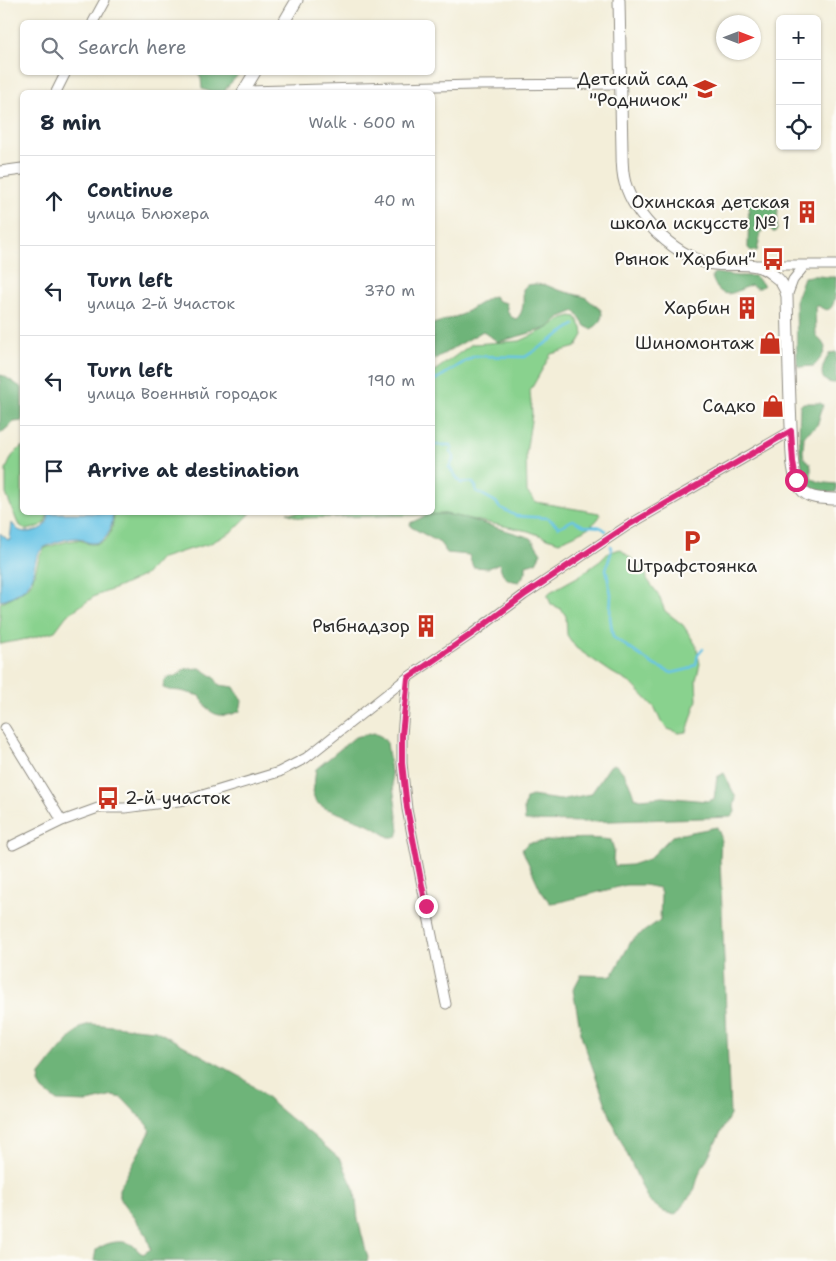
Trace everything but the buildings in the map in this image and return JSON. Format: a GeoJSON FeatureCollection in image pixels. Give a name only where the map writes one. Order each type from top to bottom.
{"type":"FeatureCollection","features":[{"type":"Feature","properties":{"kind":"street"},"geometry":{"type":"LineString","coordinates":[[94,20],[105,0]]}},
{"type":"Feature","properties":{"kind":"street"},"geometry":{"type":"LineString","coordinates":[[285,20],[297,0]]}},
{"type":"Feature","properties":{"kind":"street"},"geometry":{"type":"LineString","coordinates":[[619,0],[623,173],[633,202],[640,213],[655,231],[672,244],[691,257],[707,263],[721,265],[836,265]]}},
{"type":"Feature","properties":{"kind":"street"},"geometry":{"type":"LineString","coordinates":[[57,90],[64,75]]}},
{"type":"Feature","properties":{"kind":"street"},"geometry":{"type":"LineString","coordinates":[[245,90],[254,75]]}},
{"type":"Feature","properties":{"kind":"street"},"geometry":{"type":"LineString","coordinates":[[309,90],[473,85],[621,84]]}},
{"type":"Feature","properties":{"kind":"street"},"geometry":{"type":"LineString","coordinates":[[0,172],[20,167]]}},
{"type":"Feature","properties":{"kind":"street"},"geometry":{"type":"LineString","coordinates":[[755,265],[770,272],[781,282],[786,290],[791,431],[793,462],[798,486],[806,495],[836,498]]}},
{"type":"Feature","properties":{"kind":"street"},"geometry":{"type":"LineString","coordinates":[[787,296],[794,280],[805,265]]}},
{"type":"Feature","properties":{"kind":"street"},"geometry":{"type":"LineString","coordinates":[[13,845],[62,821],[98,808],[124,808],[186,800],[279,772],[306,758],[408,678],[524,595],[627,526],[791,431]]}},
{"type":"Feature","properties":{"kind":"street"},"geometry":{"type":"LineString","coordinates":[[408,678],[402,735],[402,763],[409,818],[446,1004]]}},
{"type":"Feature","properties":{"kind":"street"},"geometry":{"type":"LineString","coordinates":[[5,728],[62,821]]}},
{"type":"Feature","properties":{"kind":"green space"},"geometry":{"type":"Polygon","coordinates":[[[199,75],[238,75],[225,90],[202,89],[199,75]]]}},
{"type":"Feature","properties":{"kind":"green space"},"geometry":{"type":"Polygon","coordinates":[[[752,196],[760,204],[778,203],[777,230],[773,232],[770,228],[765,227],[761,232],[757,251],[751,251],[748,248],[749,199],[752,196]]]}},
{"type":"Feature","properties":{"kind":"green space"},"geometry":{"type":"Polygon","coordinates":[[[715,273],[754,276],[764,285],[756,288],[751,285],[728,294],[720,291],[716,286],[712,275],[715,273]]]}},
{"type":"Feature","properties":{"kind":"green space"},"geometry":{"type":"Polygon","coordinates":[[[804,277],[836,277],[835,296],[834,302],[829,309],[815,306],[816,336],[824,345],[823,354],[814,366],[799,367],[797,364],[796,299],[804,277]]]}},
{"type":"Feature","properties":{"kind":"green space"},"geometry":{"type":"Polygon","coordinates":[[[527,285],[546,285],[585,297],[601,310],[601,321],[591,329],[585,326],[575,311],[560,317],[548,328],[498,342],[483,331],[435,359],[435,323],[461,315],[494,296],[498,301],[506,303],[509,315],[516,319],[521,313],[523,289],[527,285]]]}},
{"type":"Feature","properties":{"kind":"green space"},"geometry":{"type":"Polygon","coordinates":[[[576,317],[582,328],[583,335],[576,347],[551,354],[530,391],[532,414],[526,453],[527,492],[536,502],[599,513],[600,516],[588,528],[559,542],[528,531],[445,514],[435,514],[435,371],[472,344],[520,341],[548,328],[563,318],[576,317]]]}},
{"type":"Feature","properties":{"kind":"green space"},"geometry":{"type":"Polygon","coordinates":[[[836,352],[836,383],[825,380],[822,372],[830,353],[836,352]]]}},
{"type":"Feature","properties":{"kind":"green space"},"geometry":{"type":"Polygon","coordinates":[[[0,375],[20,387],[20,421],[14,422],[0,434],[0,375]]]}},
{"type":"Feature","properties":{"kind":"green space"},"geometry":{"type":"Polygon","coordinates":[[[803,403],[820,403],[823,405],[817,426],[804,437],[804,458],[810,463],[811,477],[819,482],[836,484],[836,492],[815,491],[805,478],[802,469],[799,441],[800,406],[803,403]]]}},
{"type":"Feature","properties":{"kind":"green space"},"geometry":{"type":"Polygon","coordinates":[[[20,448],[20,515],[47,515],[45,523],[36,528],[26,530],[18,524],[6,494],[6,469],[12,456],[20,448]]]}},
{"type":"Feature","properties":{"kind":"green space"},"geometry":{"type":"Polygon","coordinates":[[[445,514],[465,518],[531,538],[541,553],[536,562],[526,565],[526,572],[519,582],[505,577],[499,563],[489,568],[473,567],[469,555],[447,553],[440,543],[411,527],[410,523],[428,515],[445,514]]]}},
{"type":"Feature","properties":{"kind":"green space"},"geometry":{"type":"Polygon","coordinates":[[[114,515],[249,515],[233,531],[209,544],[159,559],[145,575],[95,596],[67,615],[55,631],[32,638],[0,644],[0,603],[29,586],[40,555],[45,548],[76,540],[97,544],[106,539],[113,524],[114,515]]]}},
{"type":"Feature","properties":{"kind":"green space"},"geometry":{"type":"Polygon","coordinates":[[[292,515],[409,515],[300,518],[292,515]]]}},
{"type":"Feature","properties":{"kind":"green space"},"geometry":{"type":"Polygon","coordinates":[[[620,549],[646,571],[647,579],[658,594],[665,611],[683,625],[696,645],[700,664],[696,680],[697,700],[687,732],[679,733],[668,729],[661,722],[655,708],[632,684],[576,648],[567,635],[566,616],[561,609],[551,604],[548,597],[550,592],[579,576],[608,553],[620,549]]]}},
{"type":"Feature","properties":{"kind":"green space"},"geometry":{"type":"Polygon","coordinates":[[[200,668],[214,677],[219,685],[234,687],[242,701],[240,711],[228,715],[216,714],[209,710],[200,696],[163,688],[164,681],[168,677],[176,676],[185,669],[200,668]]]}},
{"type":"Feature","properties":{"kind":"green space"},"geometry":{"type":"Polygon","coordinates":[[[374,733],[382,737],[387,743],[399,830],[397,837],[389,837],[368,824],[325,808],[316,802],[313,794],[316,769],[355,737],[374,733]]]}},
{"type":"Feature","properties":{"kind":"green space"},"geometry":{"type":"Polygon","coordinates":[[[614,764],[624,774],[634,797],[640,799],[663,797],[707,801],[714,799],[717,777],[724,773],[736,798],[735,812],[731,817],[583,822],[525,821],[524,808],[526,799],[531,796],[560,800],[591,794],[610,766],[614,764]]]}},
{"type":"Feature","properties":{"kind":"green space"},"geometry":{"type":"Polygon","coordinates":[[[717,827],[721,837],[720,859],[730,1115],[699,1174],[694,1191],[675,1215],[664,1212],[648,1200],[612,1121],[582,1038],[573,990],[581,975],[612,976],[632,940],[660,920],[661,894],[659,888],[644,885],[626,885],[550,903],[541,891],[522,849],[528,843],[580,838],[611,840],[615,866],[631,865],[649,859],[672,836],[717,827]]]}},
{"type":"Feature","properties":{"kind":"green space"},"geometry":{"type":"Polygon","coordinates":[[[91,1024],[155,1030],[243,1078],[311,1134],[341,1160],[355,1191],[358,1220],[368,1258],[367,1261],[94,1261],[96,1250],[113,1242],[131,1244],[143,1254],[151,1249],[146,1234],[119,1196],[119,1189],[150,1130],[148,1125],[122,1098],[113,1096],[88,1102],[57,1101],[43,1090],[39,1083],[40,1075],[58,1052],[78,1030],[83,1026],[91,1024]]]}},
{"type":"Feature","properties":{"kind":"water"},"geometry":{"type":"Polygon","coordinates":[[[48,515],[113,515],[108,533],[102,541],[91,543],[79,538],[70,539],[54,543],[42,549],[36,559],[32,576],[27,586],[14,595],[0,601],[0,533],[10,540],[12,523],[20,531],[32,532],[43,527],[48,515]]]}},
{"type":"Feature","properties":{"kind":"waterway"},"geometry":{"type":"LineString","coordinates":[[435,380],[474,356],[525,357],[574,325]]}},
{"type":"Feature","properties":{"kind":"waterway"},"geometry":{"type":"LineString","coordinates":[[435,445],[451,445],[452,449],[450,452],[454,457],[449,467],[461,483],[472,482],[476,487],[476,491],[516,516],[548,518],[559,527],[573,520],[584,526],[599,527],[606,531]]}},
{"type":"Feature","properties":{"kind":"waterway"},"geometry":{"type":"LineString","coordinates":[[611,546],[606,569],[611,594],[610,617],[613,637],[654,665],[672,673],[689,669],[696,664],[698,655],[703,649]]}},
{"type":"Feature","properties":{"kind":"place","name":"Детский сад \"Родничок\""},"geometry":{"type":"Point","coordinates":[705,89]}},
{"type":"Feature","properties":{"kind":"place","name":"Охинская детская школа искусств № 1"},"geometry":{"type":"Point","coordinates":[807,212]}},
{"type":"Feature","properties":{"kind":"place","name":"Рынок \"Харбин\""},"geometry":{"type":"Point","coordinates":[773,259]}},
{"type":"Feature","properties":{"kind":"place","name":"Харбин"},"geometry":{"type":"Point","coordinates":[747,308]}},
{"type":"Feature","properties":{"kind":"place","name":"Шиномонтаж"},"geometry":{"type":"Point","coordinates":[770,343]}},
{"type":"Feature","properties":{"kind":"place","name":"Садко"},"geometry":{"type":"Point","coordinates":[773,406]}},
{"type":"Feature","properties":{"kind":"place","name":"Штрафстоянка"},"geometry":{"type":"Point","coordinates":[692,541]}},
{"type":"Feature","properties":{"kind":"place","name":"Рыбнадзор"},"geometry":{"type":"Point","coordinates":[426,626]}},
{"type":"Feature","properties":{"kind":"place","name":"2-й участок"},"geometry":{"type":"Point","coordinates":[108,798]}},
{"type":"Feature","properties":{"kind":"route"},"geometry":{"type":"LineString","coordinates":[[426,906],[407,808],[402,763],[402,735],[408,678],[524,595],[627,526],[791,431],[796,480]]}}]}
